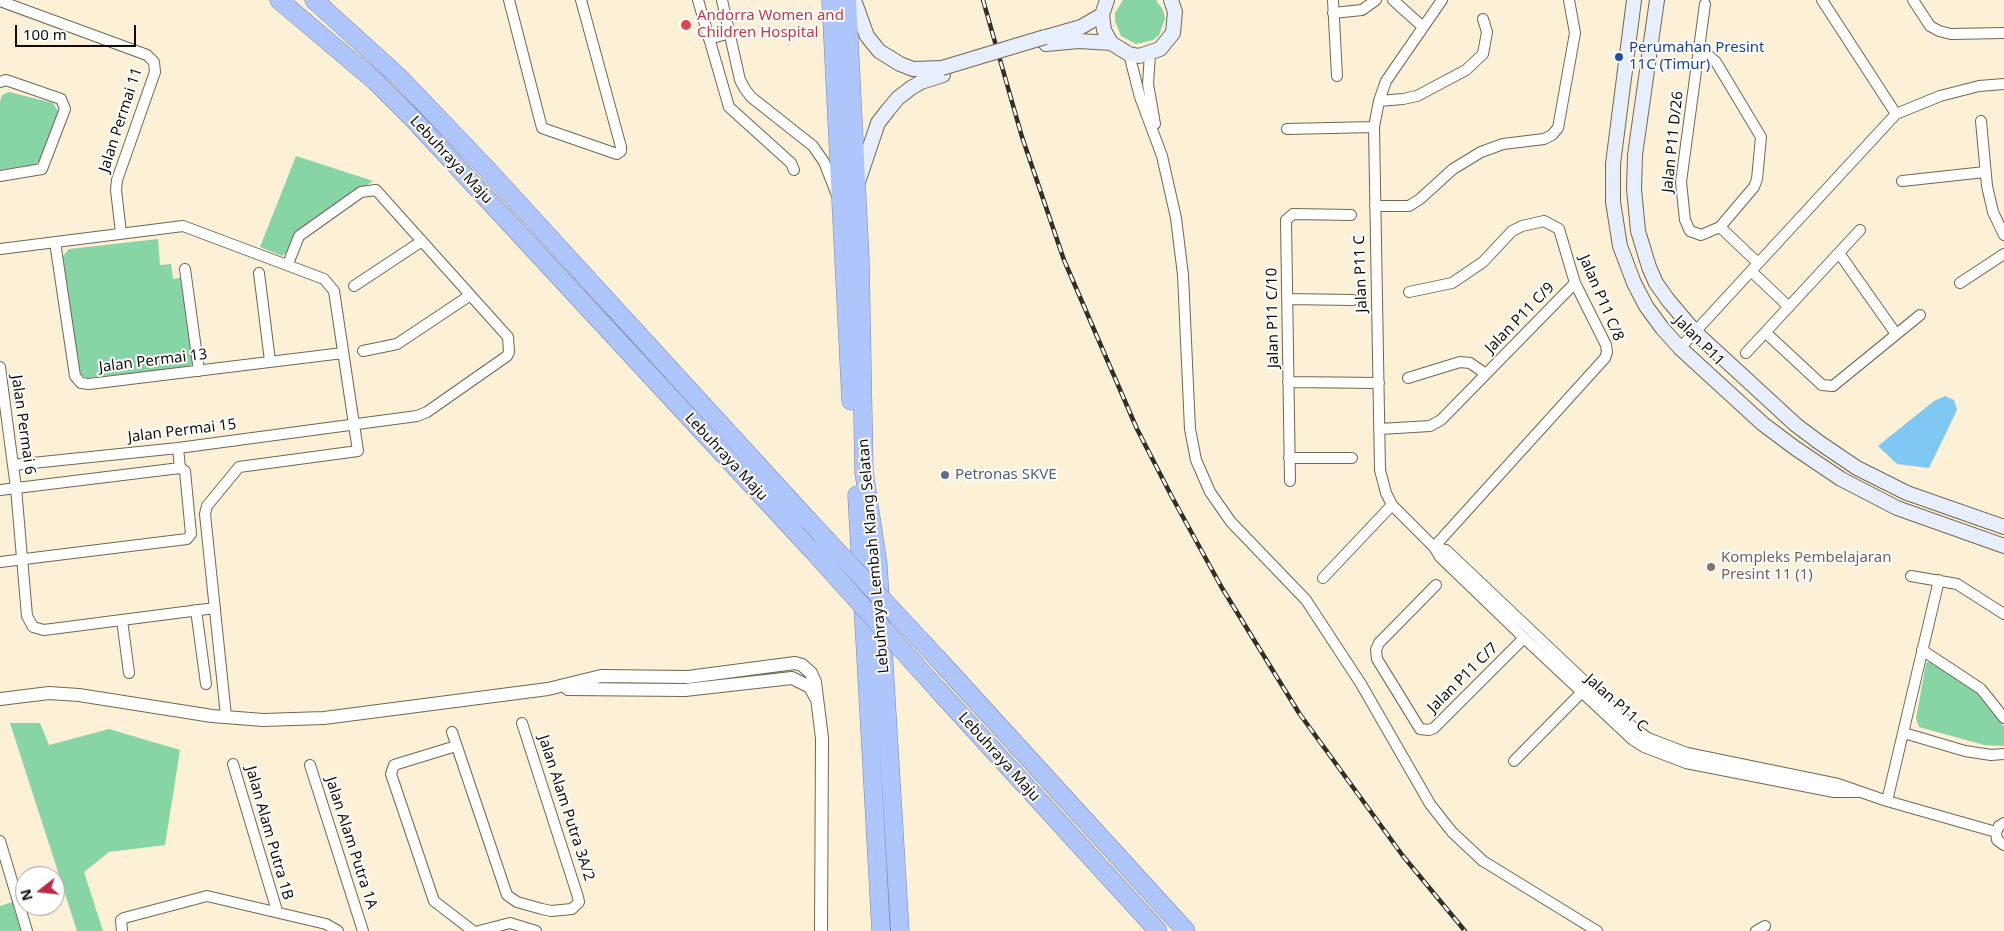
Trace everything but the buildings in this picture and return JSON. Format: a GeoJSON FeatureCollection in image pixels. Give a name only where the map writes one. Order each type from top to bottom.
{"type":"FeatureCollection","features":[{"type":"Feature","properties":{"kind":"highway","name":"Lebuhraya Maju"},"geometry":{"type":"LineString","coordinates":[[279,0],[375,81],[413,119],[812,550],[1158,931]]}},
{"type":"Feature","properties":{"kind":"highway","name":"Lebuhraya Maju"},"geometry":{"type":"LineString","coordinates":[[314,0],[399,77],[480,161],[1186,931]]}},
{"type":"Feature","properties":{"kind":"highway","name":"Lebuhraya Lembah Klang Selatan"},"geometry":{"type":"LineString","coordinates":[[831,0],[840,202],[881,931]]}},
{"type":"Feature","properties":{"kind":"highway","name":"Lebuhraya Lembah Klang Selatan"},"geometry":{"type":"LineString","coordinates":[[847,0],[857,186],[864,472],[878,565],[900,931]]}},
{"type":"Feature","properties":{"kind":"main road"},"geometry":{"type":"LineString","coordinates":[[854,0],[867,36],[879,51],[900,64],[914,69],[942,72]]}},
{"type":"Feature","properties":{"kind":"main road"},"geometry":{"type":"LineString","coordinates":[[1107,0],[1102,15],[1104,30],[1111,43]]}},
{"type":"Feature","properties":{"kind":"main road"},"geometry":{"type":"LineString","coordinates":[[1046,41],[1111,43],[1129,54],[1150,54],[1160,50],[1173,33],[1175,12],[1171,0]]}},
{"type":"Feature","properties":{"kind":"main road","name":"Jalan P11"},"geometry":{"type":"LineString","coordinates":[[1634,0],[1613,164],[1615,225],[1629,270],[1646,306],[1680,348],[1763,424],[1842,479],[1897,508],[2004,546]]}},
{"type":"Feature","properties":{"kind":"main road","name":"Jalan P11"},"geometry":{"type":"LineString","coordinates":[[1657,0],[1635,154],[1635,210],[1643,250],[1656,283],[1696,333],[1796,425],[1857,468],[1932,503],[2004,527]]}},
{"type":"Feature","properties":{"kind":"main road"},"geometry":{"type":"LineString","coordinates":[[857,186],[867,162],[878,123],[898,98],[911,88],[942,72],[1046,41],[1081,27],[1102,15]]}},
{"type":"Feature","properties":{"kind":"street"},"geometry":{"type":"LineString","coordinates":[[508,0],[542,128],[617,154],[621,151],[581,0]]}},
{"type":"Feature","properties":{"kind":"street"},"geometry":{"type":"LineString","coordinates":[[698,0],[729,107],[791,163],[794,170]]}},
{"type":"Feature","properties":{"kind":"street"},"geometry":{"type":"LineString","coordinates":[[722,0],[740,80],[745,89],[750,96],[813,146],[824,162],[840,202]]}},
{"type":"Feature","properties":{"kind":"street"},"geometry":{"type":"LineString","coordinates":[[1334,0],[1333,13],[1337,76]]}},
{"type":"Feature","properties":{"kind":"street"},"geometry":{"type":"LineString","coordinates":[[1333,13],[1362,10],[1376,0]]}},
{"type":"Feature","properties":{"kind":"street"},"geometry":{"type":"LineString","coordinates":[[1393,0],[1423,27]]}},
{"type":"Feature","properties":{"kind":"street","name":"Jalan P11 C"},"geometry":{"type":"LineString","coordinates":[[1442,0],[1397,62],[1379,101],[1374,127],[1374,206],[1382,481],[1392,505],[1434,547],[1440,557],[1633,740],[1654,752],[1686,763],[1834,792],[1858,792]]}},
{"type":"Feature","properties":{"kind":"street"},"geometry":{"type":"LineString","coordinates":[[1374,206],[1409,206],[1420,199],[1453,169],[1481,152],[1503,144],[1544,139],[1552,135],[1558,128],[1574,33],[1570,0]]}},
{"type":"Feature","properties":{"kind":"street"},"geometry":{"type":"LineString","coordinates":[[1822,0],[1896,114]]}},
{"type":"Feature","properties":{"kind":"street"},"geometry":{"type":"LineString","coordinates":[[1913,0],[1930,26],[1939,31],[1951,34],[2004,32]]}},
{"type":"Feature","properties":{"kind":"street","name":"Jalan Permai 11"},"geometry":{"type":"LineString","coordinates":[[0,1],[147,55],[154,62],[155,72],[117,180],[116,190],[121,233]]}},
{"type":"Feature","properties":{"kind":"street","name":"Jalan P11 D/26"},"geometry":{"type":"LineString","coordinates":[[1705,4],[1682,182],[1682,201],[1685,220],[1690,231],[1707,234],[1720,227]]}},
{"type":"Feature","properties":{"kind":"street"},"geometry":{"type":"LineString","coordinates":[[1379,101],[1417,96],[1466,70],[1483,54],[1487,32],[1483,19]]}},
{"type":"Feature","properties":{"kind":"street"},"geometry":{"type":"LineString","coordinates":[[709,39],[730,32]]}},
{"type":"Feature","properties":{"kind":"street"},"geometry":{"type":"LineString","coordinates":[[1698,53],[1709,56],[1716,62],[1758,131],[1762,144],[1754,187],[1720,227],[1789,307]]}},
{"type":"Feature","properties":{"kind":"street"},"geometry":{"type":"LineString","coordinates":[[1129,54],[1140,97],[1158,142]]}},
{"type":"Feature","properties":{"kind":"street"},"geometry":{"type":"LineString","coordinates":[[1150,54],[1148,84],[1158,142],[1176,218],[1183,275],[1190,429],[1196,460],[1210,492],[1231,522],[1306,600],[1361,684],[1430,804],[1452,832],[1483,861],[1597,931]]}},
{"type":"Feature","properties":{"kind":"street"},"geometry":{"type":"LineString","coordinates":[[0,82],[6,80],[61,99],[65,109],[42,169],[0,176]]}},
{"type":"Feature","properties":{"kind":"street"},"geometry":{"type":"LineString","coordinates":[[1680,348],[1696,333],[1754,267],[1896,114],[1940,96],[1979,86],[2004,84]]}},
{"type":"Feature","properties":{"kind":"street"},"geometry":{"type":"LineString","coordinates":[[1981,121],[1986,172],[1993,212],[2004,235]]}},
{"type":"Feature","properties":{"kind":"street"},"geometry":{"type":"LineString","coordinates":[[1287,129],[1374,127]]}},
{"type":"Feature","properties":{"kind":"street"},"geometry":{"type":"LineString","coordinates":[[1902,181],[1986,172]]}},
{"type":"Feature","properties":{"kind":"street"},"geometry":{"type":"LineString","coordinates":[[288,264],[298,236],[366,190],[380,192],[469,296],[397,344],[363,351]]}},
{"type":"Feature","properties":{"kind":"street","name":"Jalan P11 C/10"},"geometry":{"type":"LineString","coordinates":[[1290,481],[1286,220],[1293,214],[1351,215]]}},
{"type":"Feature","properties":{"kind":"street","name":"Jalan P11 C/8"},"geometry":{"type":"LineString","coordinates":[[1409,292],[1452,283],[1483,262],[1512,231],[1522,226],[1544,222],[1559,229],[1575,283],[1606,345],[1605,358],[1434,547]]}},
{"type":"Feature","properties":{"kind":"street"},"geometry":{"type":"LineString","coordinates":[[0,249],[176,226],[190,227],[324,278],[334,291],[358,450],[244,465],[235,470],[210,500],[205,514],[226,716]]}},
{"type":"Feature","properties":{"kind":"street"},"geometry":{"type":"LineString","coordinates":[[1746,353],[1860,230]]}},
{"type":"Feature","properties":{"kind":"street"},"geometry":{"type":"LineString","coordinates":[[354,286],[422,241]]}},
{"type":"Feature","properties":{"kind":"street","name":"Jalan Permai 13"},"geometry":{"type":"LineString","coordinates":[[55,242],[75,376],[81,383],[89,384],[343,353]]}},
{"type":"Feature","properties":{"kind":"street"},"geometry":{"type":"LineString","coordinates":[[1839,253],[1896,334]]}},
{"type":"Feature","properties":{"kind":"street"},"geometry":{"type":"LineString","coordinates":[[1960,282],[2004,254]]}},
{"type":"Feature","properties":{"kind":"street"},"geometry":{"type":"LineString","coordinates":[[184,269],[199,370]]}},
{"type":"Feature","properties":{"kind":"street"},"geometry":{"type":"LineString","coordinates":[[260,274],[270,361]]}},
{"type":"Feature","properties":{"kind":"street","name":"Jalan P11 C/9"},"geometry":{"type":"LineString","coordinates":[[1380,429],[1436,424],[1575,283]]}},
{"type":"Feature","properties":{"kind":"street","name":"Jalan Permai 15"},"geometry":{"type":"LineString","coordinates":[[13,466],[178,448],[417,416],[426,412],[507,356],[510,347],[508,337],[469,296]]}},
{"type":"Feature","properties":{"kind":"street"},"geometry":{"type":"LineString","coordinates":[[1287,299],[1352,300]]}},
{"type":"Feature","properties":{"kind":"street"},"geometry":{"type":"LineString","coordinates":[[1766,333],[1822,385],[1827,387],[1836,384],[1920,315]]}},
{"type":"Feature","properties":{"kind":"street","name":"Jalan P11 C/9"},"geometry":{"type":"LineString","coordinates":[[1408,378],[1460,362],[1470,362],[1486,374]]}},
{"type":"Feature","properties":{"kind":"street","name":"Jalan Permai 6"},"geometry":{"type":"LineString","coordinates":[[0,367],[16,488],[28,616],[32,627],[44,630],[122,620]]}},
{"type":"Feature","properties":{"kind":"street"},"geometry":{"type":"LineString","coordinates":[[1288,382],[1380,383]]}},
{"type":"Feature","properties":{"kind":"street"},"geometry":{"type":"LineString","coordinates":[[178,448],[180,468]]}},
{"type":"Feature","properties":{"kind":"street"},"geometry":{"type":"LineString","coordinates":[[1289,458],[1352,458]]}},
{"type":"Feature","properties":{"kind":"street"},"geometry":{"type":"LineString","coordinates":[[0,490],[180,468],[185,471],[191,534],[187,539],[0,562]]}},
{"type":"Feature","properties":{"kind":"street"},"geometry":{"type":"LineString","coordinates":[[1323,578],[1392,505]]}},
{"type":"Feature","properties":{"kind":"street","name":"Jalan P11 C"},"geometry":{"type":"LineString","coordinates":[[1434,547],[1446,550],[1635,729],[1648,738],[1687,753],[1838,784],[1887,801],[1996,832]]}},
{"type":"Feature","properties":{"kind":"street"},"geometry":{"type":"LineString","coordinates":[[1911,576],[1939,580],[1968,590],[2004,614]]}},
{"type":"Feature","properties":{"kind":"street"},"geometry":{"type":"LineString","coordinates":[[1887,801],[1939,580]]}},
{"type":"Feature","properties":{"kind":"street","name":"Jalan P11 C/7"},"geometry":{"type":"LineString","coordinates":[[1436,585],[1378,643],[1376,650],[1377,659],[1420,729],[1424,731],[1434,728],[1524,638]]}},
{"type":"Feature","properties":{"kind":"street"},"geometry":{"type":"LineString","coordinates":[[129,673],[122,620],[216,608]]}},
{"type":"Feature","properties":{"kind":"street"},"geometry":{"type":"LineString","coordinates":[[196,610],[206,684]]}},
{"type":"Feature","properties":{"kind":"street"},"geometry":{"type":"LineString","coordinates":[[1922,650],[1981,689],[2004,718]]}},
{"type":"Feature","properties":{"kind":"street"},"geometry":{"type":"LineString","coordinates":[[0,699],[49,693],[79,695],[212,716],[263,720],[324,718],[548,689],[610,675],[688,677],[795,663],[802,665],[811,673],[815,682],[822,738],[821,931]]}},
{"type":"Feature","properties":{"kind":"street"},"geometry":{"type":"LineString","coordinates":[[721,673],[733,677],[735,685]]}},
{"type":"Feature","properties":{"kind":"street"},"geometry":{"type":"LineString","coordinates":[[611,689],[621,681],[646,676]]}},
{"type":"Feature","properties":{"kind":"street"},"geometry":{"type":"LineString","coordinates":[[592,678],[609,682],[611,689]]}},
{"type":"Feature","properties":{"kind":"street"},"geometry":{"type":"LineString","coordinates":[[548,689],[685,690],[792,678],[810,687],[816,698]]}},
{"type":"Feature","properties":{"kind":"street"},"geometry":{"type":"LineString","coordinates":[[1514,761],[1582,692]]}},
{"type":"Feature","properties":{"kind":"street","name":"Jalan Alam Putra 3A/2"},"geometry":{"type":"LineString","coordinates":[[456,746],[507,895],[517,902],[552,911],[572,909],[579,902],[578,897],[522,723]]}},
{"type":"Feature","properties":{"kind":"street"},"geometry":{"type":"LineString","coordinates":[[452,732],[456,746],[394,765],[391,774],[434,901],[473,931]]}},
{"type":"Feature","properties":{"kind":"street"},"geometry":{"type":"LineString","coordinates":[[1904,733],[1965,751],[1991,755],[2004,754]]}},
{"type":"Feature","properties":{"kind":"street","name":"Jalan Alam Putra 1B"},"geometry":{"type":"LineString","coordinates":[[233,764],[276,911]]}},
{"type":"Feature","properties":{"kind":"street","name":"Jalan Alam Putra 1A"},"geometry":{"type":"LineString","coordinates":[[310,765],[363,931]]}},
{"type":"Feature","properties":{"kind":"street"},"geometry":{"type":"LineString","coordinates":[[2004,823],[1996,832],[1997,840],[2004,845]]}},
{"type":"Feature","properties":{"kind":"street"},"geometry":{"type":"LineString","coordinates":[[0,841],[27,931]]}},
{"type":"Feature","properties":{"kind":"street"},"geometry":{"type":"LineString","coordinates":[[122,926],[207,896],[326,924],[338,931]]}},
{"type":"Feature","properties":{"kind":"street"},"geometry":{"type":"LineString","coordinates":[[479,931],[510,924],[536,931]]}},
{"type":"Feature","properties":{"kind":"green space"},"geometry":{"type":"Polygon","coordinates":[[[1123,0],[1156,0],[1163,10],[1165,19],[1159,35],[1153,40],[1136,44],[1121,36],[1115,21],[1115,13],[1123,0]]]}},
{"type":"Feature","properties":{"kind":"green space"},"geometry":{"type":"Polygon","coordinates":[[[9,92],[53,103],[58,111],[43,159],[34,165],[0,170],[0,101],[2,95],[9,92]]]}},
{"type":"Feature","properties":{"kind":"green space"},"geometry":{"type":"Polygon","coordinates":[[[296,156],[373,181],[293,235],[288,251],[282,256],[260,247],[296,156]]]}},
{"type":"Feature","properties":{"kind":"green space"},"geometry":{"type":"Polygon","coordinates":[[[158,239],[160,265],[171,264],[173,279],[184,277],[194,362],[189,367],[86,378],[79,372],[63,256],[69,249],[158,239]]]}},
{"type":"Feature","properties":{"kind":"green space"},"geometry":{"type":"Polygon","coordinates":[[[1933,660],[1980,692],[2004,727],[2004,746],[1984,745],[1919,727],[1916,719],[1926,663],[1933,660]]]}},
{"type":"Feature","properties":{"kind":"green space"},"geometry":{"type":"Polygon","coordinates":[[[10,723],[40,723],[49,745],[109,729],[180,750],[165,845],[109,852],[84,872],[103,931],[77,931],[65,894],[65,866],[56,866],[10,723]]]}},
{"type":"Feature","properties":{"kind":"green space"},"geometry":{"type":"Polygon","coordinates":[[[12,902],[21,931],[0,931],[0,906],[12,902]]]}},
{"type":"Feature","properties":{"kind":"water"},"geometry":{"type":"Polygon","coordinates":[[[1945,396],[1954,400],[1957,410],[1929,468],[1897,464],[1878,446],[1934,401],[1945,396]]]}},
{"type":"Feature","properties":{"kind":"railway"},"geometry":{"type":"LineString","coordinates":[[983,0],[1022,137],[1064,260],[1137,429],[1172,497],[1222,588],[1299,713],[1403,856],[1465,931]]}},
{"type":"Feature","properties":{"kind":"place","name":"Andorra Women and Children Hospital"},"geometry":{"type":"Point","coordinates":[686,25]}},
{"type":"Feature","properties":{"kind":"place","name":"Perumahan Presint 11C (Timur)"},"geometry":{"type":"Point","coordinates":[1619,57]}},
{"type":"Feature","properties":{"kind":"place","name":"Petronas SKVE"},"geometry":{"type":"Point","coordinates":[945,475]}},
{"type":"Feature","properties":{"kind":"place","name":"Kompleks Pembelajaran Presint 11 (1)"},"geometry":{"type":"Point","coordinates":[1711,567]}}]}
